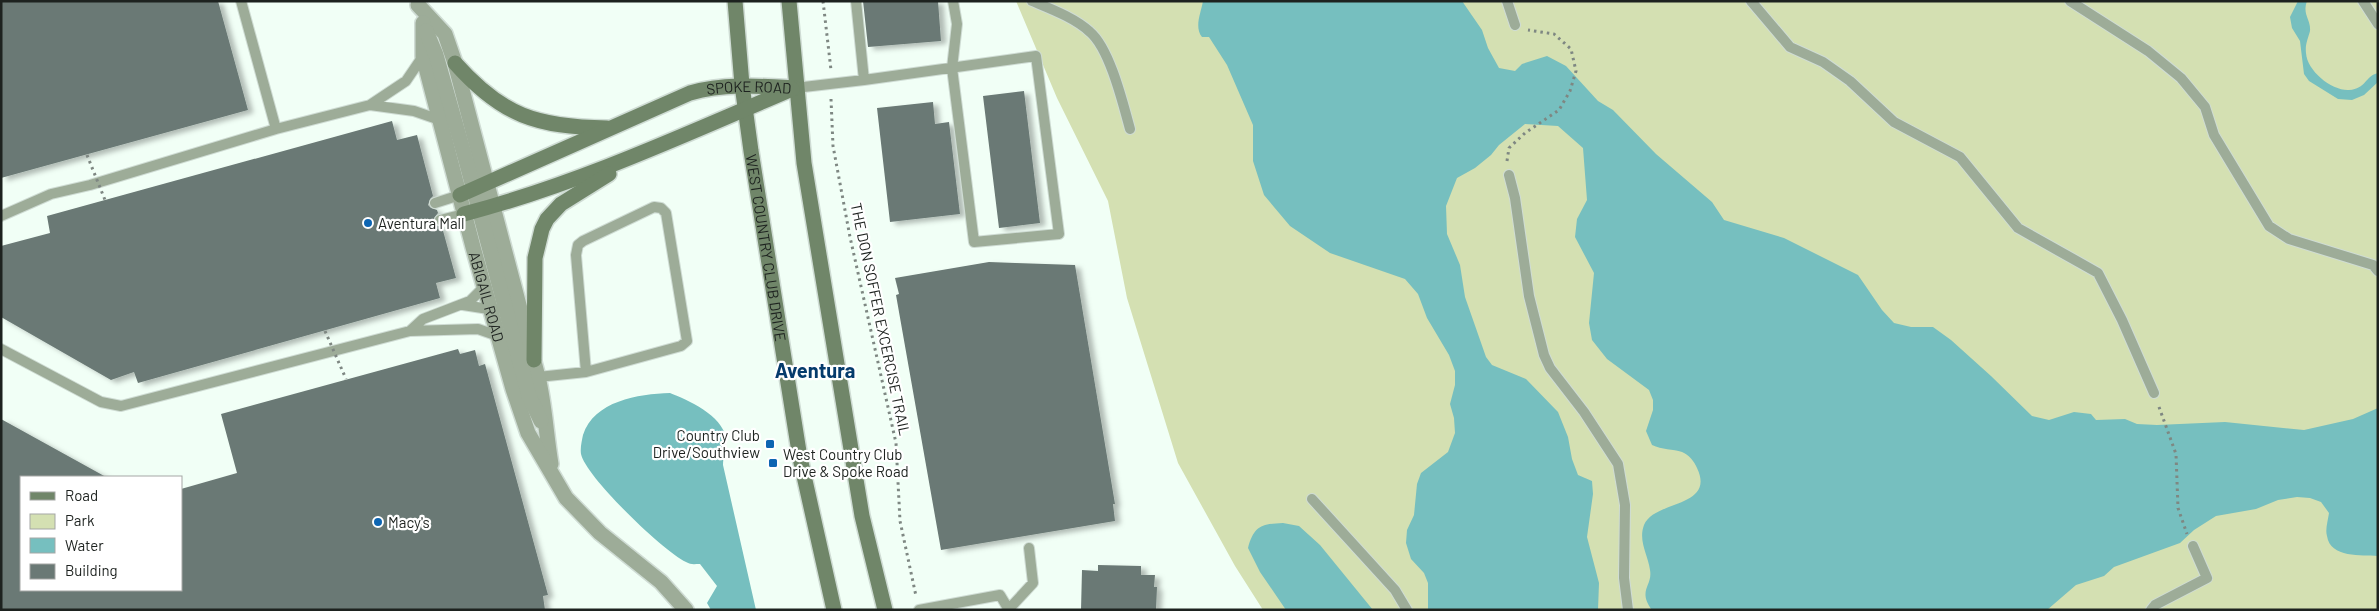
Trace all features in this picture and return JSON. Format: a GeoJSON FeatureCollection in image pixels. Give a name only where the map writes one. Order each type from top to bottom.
{"type":"FeatureCollection","features":[{"type":"Feature","properties":{"kind":"street","name":"WEST COUNTRY CLUB DRIVE"},"geometry":{"type":"LineString","coordinates":[[735,1],[745,109],[800,458],[834,610]]}},
{"type":"Feature","properties":{"kind":"street"},"geometry":{"type":"LineString","coordinates":[[789,1],[795,88],[804,163],[862,516],[885,610]]}},
{"type":"Feature","properties":{"kind":"street","name":"ABIGAIL ROAD"},"geometry":{"type":"LineString","coordinates":[[418,3],[436,55],[474,189],[529,396],[544,428]]}},
{"type":"Feature","properties":{"kind":"street","name":"ABIGAIL ROAD"},"geometry":{"type":"LineString","coordinates":[[418,3],[445,34],[455,63],[474,189],[479,210],[534,360],[543,398],[544,428],[554,478]]}},
{"type":"Feature","properties":{"kind":"street","name":"ABIGAIL ROAD"},"geometry":{"type":"LineString","coordinates":[[423,22],[423,56],[440,120],[474,189]]}},
{"type":"Feature","properties":{"kind":"street"},"geometry":{"type":"LineString","coordinates":[[455,63],[485,93],[507,109],[526,118],[561,125],[611,128]]}},
{"type":"Feature","properties":{"kind":"street","name":"SPOKE ROAD"},"geometry":{"type":"LineString","coordinates":[[474,189],[690,93],[712,88],[742,85],[795,88]]}},
{"type":"Feature","properties":{"kind":"street","name":"SPOKE ROAD"},"geometry":{"type":"LineString","coordinates":[[479,210],[579,178],[645,153],[795,88]]}},
{"type":"Feature","properties":{"kind":"street"},"geometry":{"type":"LineString","coordinates":[[534,360],[534,258],[542,229],[553,211],[569,198],[645,153]]}},
{"type":"Feature","properties":{"kind":"street","name":"ABIGAIL ROAD"},"geometry":{"type":"LineString","coordinates":[[479,210],[484,287],[526,425],[566,498],[600,533],[661,582],[686,610]]}},
{"type":"Feature","properties":{"kind":"lane"},"geometry":{"type":"LineString","coordinates":[[241,1],[276,130]]}},
{"type":"Feature","properties":{"kind":"lane"},"geometry":{"type":"LineString","coordinates":[[856,1],[864,80]]}},
{"type":"Feature","properties":{"kind":"lane"},"geometry":{"type":"LineString","coordinates":[[795,88],[864,80],[952,68],[1036,56],[1059,234],[974,242],[952,68],[957,24],[953,1]]}},
{"type":"Feature","properties":{"kind":"lane"},"geometry":{"type":"LineString","coordinates":[[1032,1],[1067,17],[1091,32],[1101,47],[1114,77],[1130,129]]}},
{"type":"Feature","properties":{"kind":"lane"},"geometry":{"type":"LineString","coordinates":[[1507,1],[1515,25]]}},
{"type":"Feature","properties":{"kind":"lane"},"geometry":{"type":"LineString","coordinates":[[1751,1],[1790,47],[1823,62],[1850,81],[1894,122],[1960,157],[2018,228],[2098,273],[2122,320],[2154,392]]}},
{"type":"Feature","properties":{"kind":"lane"},"geometry":{"type":"LineString","coordinates":[[2070,1],[2148,50],[2181,78],[2205,107],[2214,135],[2269,226],[2289,239],[2373,265],[2378,271]]}},
{"type":"Feature","properties":{"kind":"lane"},"geometry":{"type":"LineString","coordinates":[[2362,1],[2378,24]]}},
{"type":"Feature","properties":{"kind":"lane"},"geometry":{"type":"LineString","coordinates":[[1,216],[51,194],[90,185],[276,130],[370,105],[406,81],[423,56]]}},
{"type":"Feature","properties":{"kind":"lane"},"geometry":{"type":"LineString","coordinates":[[370,105],[414,111],[440,120]]}},
{"type":"Feature","properties":{"kind":"lane"},"geometry":{"type":"LineString","coordinates":[[1509,176],[1516,198],[1529,296],[1544,355],[1550,368],[1584,412],[1618,464],[1625,505],[1624,578],[1628,610]]}},
{"type":"Feature","properties":{"kind":"lane"},"geometry":{"type":"LineString","coordinates":[[435,203],[474,189]]}},
{"type":"Feature","properties":{"kind":"lane"},"geometry":{"type":"LineString","coordinates":[[538,377],[586,372],[681,346],[686,341],[666,213],[661,208],[654,207],[578,245],[576,255],[586,372]]}},
{"type":"Feature","properties":{"kind":"lane"},"geometry":{"type":"LineString","coordinates":[[440,220],[479,210]]}},
{"type":"Feature","properties":{"kind":"lane"},"geometry":{"type":"LineString","coordinates":[[410,331],[423,319],[470,301],[484,287]]}},
{"type":"Feature","properties":{"kind":"lane"},"geometry":{"type":"LineString","coordinates":[[462,305],[490,308],[507,316]]}},
{"type":"Feature","properties":{"kind":"lane"},"geometry":{"type":"LineString","coordinates":[[1,349],[101,402],[121,406],[410,331],[478,329],[498,336]]}},
{"type":"Feature","properties":{"kind":"lane"},"geometry":{"type":"LineString","coordinates":[[1312,499],[1395,590],[1407,610]]}},
{"type":"Feature","properties":{"kind":"lane"},"geometry":{"type":"LineString","coordinates":[[2151,610],[2155,605],[2207,578],[2193,546]]}},
{"type":"Feature","properties":{"kind":"lane"},"geometry":{"type":"LineString","coordinates":[[919,610],[1000,595],[1010,609],[1033,583],[1029,548]]}},
{"type":"Feature","properties":{"kind":"path"},"geometry":{"type":"LineString","coordinates":[[822,1],[830,67]]}},
{"type":"Feature","properties":{"kind":"path"},"geometry":{"type":"LineString","coordinates":[[1509,176],[1506,162],[1509,148],[1525,133],[1559,110],[1570,91],[1576,71],[1571,50],[1554,34],[1535,32],[1515,25]]}},
{"type":"Feature","properties":{"kind":"path","name":"THE DON SOFFER EXCERCISE TRAIL"},"geometry":{"type":"LineString","coordinates":[[831,104],[833,146],[850,237],[896,443],[900,521],[916,598]]}},
{"type":"Feature","properties":{"kind":"path"},"geometry":{"type":"LineString","coordinates":[[87,155],[105,200]]}},
{"type":"Feature","properties":{"kind":"path"},"geometry":{"type":"LineString","coordinates":[[325,331],[346,379]]}},
{"type":"Feature","properties":{"kind":"path"},"geometry":{"type":"LineString","coordinates":[[2154,392],[2176,454],[2178,508],[2183,526],[2193,546]]}},
{"type":"Feature","properties":{"kind":"green space"},"geometry":{"type":"Polygon","coordinates":[[[1016,1],[2378,1],[2378,610],[1263,610],[1235,566],[1178,463],[1127,298],[1108,201],[1057,98],[1016,1]]]}},
{"type":"Feature","properties":{"kind":"water"},"geometry":{"type":"Polygon","coordinates":[[[1203,1],[1462,1],[1482,30],[1488,48],[1499,68],[1515,71],[1522,64],[1547,56],[1566,66],[1598,101],[1613,110],[1656,154],[1712,202],[1724,220],[1784,238],[1858,275],[1882,310],[1894,323],[1911,327],[1933,327],[1951,340],[2032,416],[2049,420],[2074,412],[2091,414],[2096,420],[2125,419],[2137,424],[2225,422],[2304,430],[2353,419],[2378,408],[2378,556],[2348,554],[2334,548],[2329,543],[2326,534],[2329,513],[2321,502],[2310,498],[2297,497],[2278,500],[2256,509],[2216,516],[2194,530],[2180,543],[2114,567],[2104,576],[2076,585],[2047,610],[1652,610],[1646,598],[1650,575],[1642,537],[1644,525],[1650,517],[1659,511],[1691,497],[1698,490],[1701,481],[1696,465],[1687,455],[1682,452],[1652,445],[1646,431],[1653,410],[1653,400],[1649,390],[1607,359],[1592,340],[1589,323],[1594,273],[1575,237],[1577,219],[1587,200],[1583,148],[1558,126],[1525,124],[1475,168],[1457,178],[1446,206],[1447,234],[1460,265],[1465,297],[1486,357],[1492,365],[1526,379],[1558,412],[1568,437],[1572,459],[1578,475],[1592,481],[1593,494],[1587,537],[1599,583],[1598,610],[1428,610],[1428,583],[1424,573],[1411,559],[1406,543],[1407,530],[1414,515],[1417,484],[1421,473],[1448,452],[1455,433],[1454,418],[1450,404],[1455,385],[1455,371],[1449,355],[1427,318],[1418,294],[1405,279],[1330,253],[1290,226],[1264,195],[1253,161],[1253,125],[1227,65],[1209,37],[1202,37],[1198,29],[1203,1]]]}},
{"type":"Feature","properties":{"kind":"water"},"geometry":{"type":"Polygon","coordinates":[[[2298,1],[2307,1],[2306,13],[2310,31],[2306,50],[2307,60],[2311,67],[2328,83],[2335,87],[2349,90],[2359,87],[2370,77],[2378,73],[2378,82],[2364,95],[2352,100],[2338,99],[2309,81],[2304,74],[2300,41],[2292,28],[2290,17],[2298,1]]]}},
{"type":"Feature","properties":{"kind":"water"},"geometry":{"type":"Polygon","coordinates":[[[670,393],[703,410],[718,422],[723,430],[726,441],[723,465],[756,610],[711,610],[707,603],[717,586],[700,564],[686,562],[644,529],[596,479],[581,454],[583,435],[589,423],[607,407],[644,395],[670,393]]]}},
{"type":"Feature","properties":{"kind":"water"},"geometry":{"type":"Polygon","coordinates":[[[1283,523],[1299,526],[1320,545],[1373,610],[1286,610],[1260,572],[1248,548],[1253,535],[1260,528],[1269,524],[1283,523]]]}},
{"type":"Feature","properties":{"kind":"building"},"geometry":{"type":"Polygon","coordinates":[[[1,1],[218,1],[248,110],[1,178],[1,1]]]}},
{"type":"Feature","properties":{"kind":"building"},"geometry":{"type":"Polygon","coordinates":[[[863,1],[938,1],[941,41],[868,47],[863,1]]]}},
{"type":"Feature","properties":{"kind":"building"},"geometry":{"type":"Polygon","coordinates":[[[1024,91],[1040,223],[999,228],[983,96],[1024,91]]]}},
{"type":"Feature","properties":{"kind":"building"},"geometry":{"type":"Polygon","coordinates":[[[933,102],[935,124],[949,122],[960,214],[890,222],[877,108],[933,102]]]}},
{"type":"Feature","properties":{"kind":"building"},"geometry":{"type":"Polygon","coordinates":[[[392,121],[397,140],[417,135],[433,196],[428,205],[437,210],[438,213],[434,218],[434,222],[442,227],[456,278],[436,283],[440,298],[138,383],[134,372],[111,380],[1,317],[1,246],[50,233],[47,216],[392,121]]]}},
{"type":"Feature","properties":{"kind":"building"},"geometry":{"type":"Polygon","coordinates":[[[989,262],[1075,265],[1115,504],[1113,504],[1115,521],[941,550],[896,295],[899,294],[895,278],[989,262]]]}},
{"type":"Feature","properties":{"kind":"building"},"geometry":{"type":"Polygon","coordinates":[[[458,349],[460,354],[475,350],[479,366],[485,364],[548,595],[543,596],[545,610],[1,610],[1,419],[104,476],[20,476],[20,591],[182,591],[182,489],[237,473],[221,414],[458,349]]]}},
{"type":"Feature","properties":{"kind":"building"},"geometry":{"type":"Polygon","coordinates":[[[1098,565],[1141,566],[1141,575],[1155,575],[1154,587],[1157,587],[1156,610],[1081,610],[1082,570],[1098,571],[1098,565]]]}},
{"type":"Feature","properties":{"kind":"place","name":"Aventura Mall"},"geometry":{"type":"Point","coordinates":[368,223]}},
{"type":"Feature","properties":{"kind":"place","name":"Country Club Drive/Southview"},"geometry":{"type":"Point","coordinates":[770,444]}},
{"type":"Feature","properties":{"kind":"place","name":"West Country Club Drive & Spoke Road"},"geometry":{"type":"Point","coordinates":[773,463]}},
{"type":"Feature","properties":{"kind":"place","name":"Macy's"},"geometry":{"type":"Point","coordinates":[378,522]}},
{"type":"Feature","properties":{"kind":"district","name":"Aventura"},"geometry":{"type":"Point","coordinates":[815,370]}}]}
